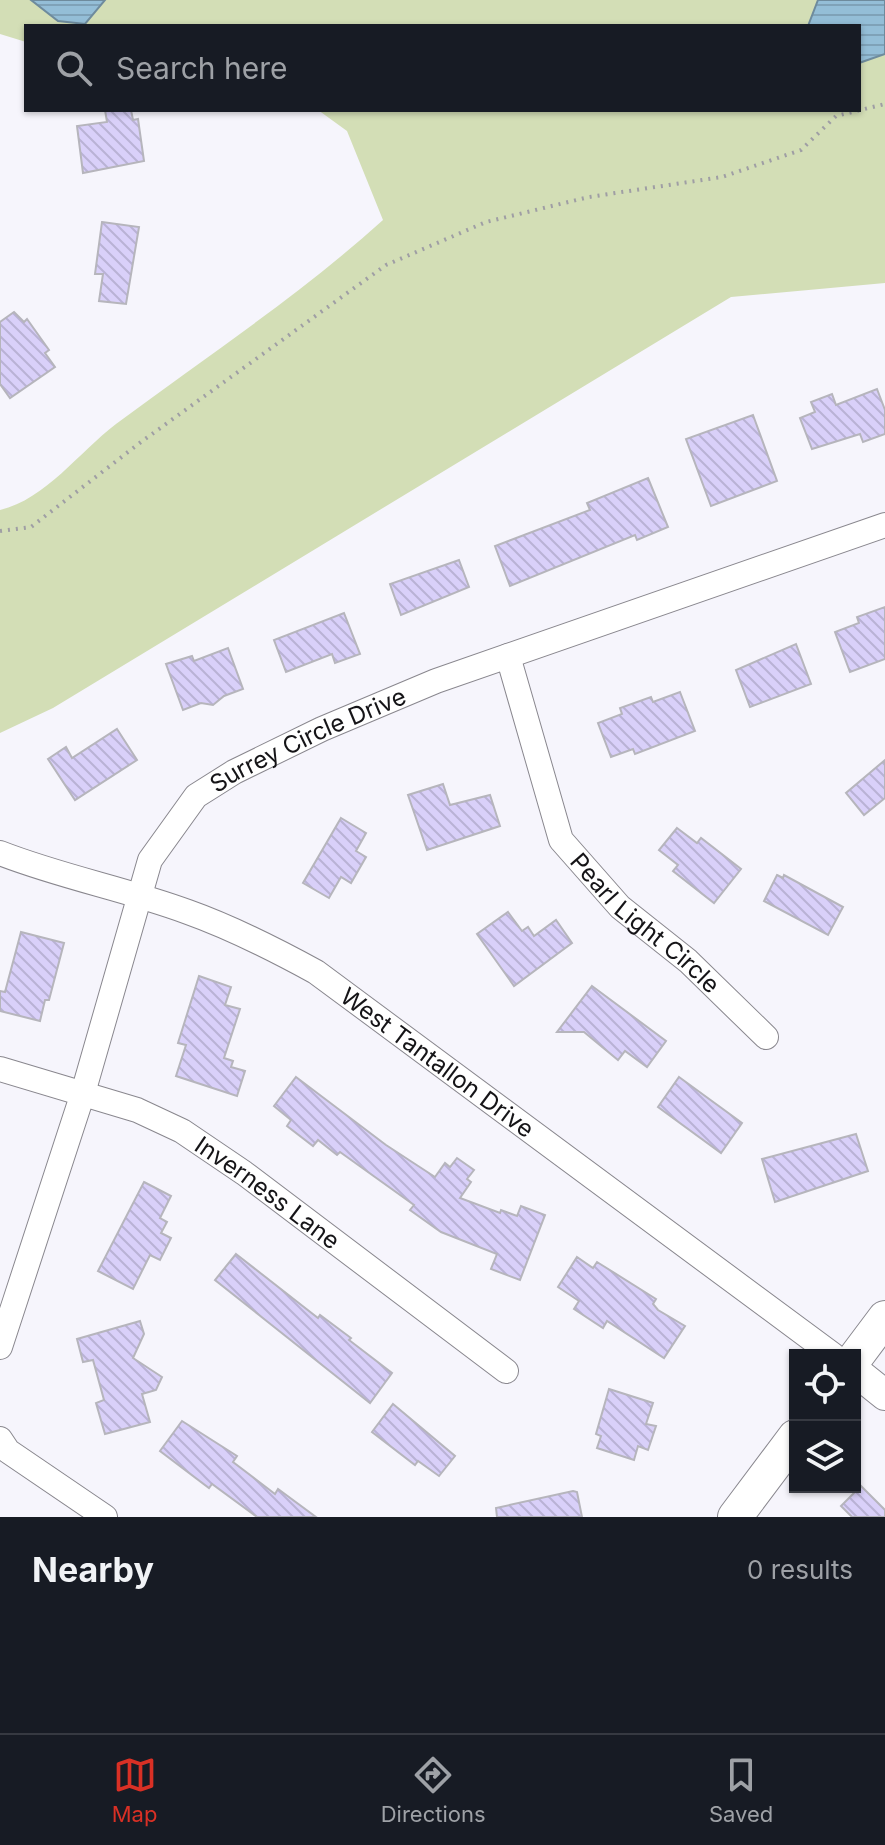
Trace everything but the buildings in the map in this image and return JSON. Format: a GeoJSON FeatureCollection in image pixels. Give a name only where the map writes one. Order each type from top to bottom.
{"type":"FeatureCollection","features":[{"type":"Feature","properties":{"kind":"main road"},"geometry":{"type":"LineString","coordinates":[[861,1350],[885,1318]]}},
{"type":"Feature","properties":{"kind":"main road"},"geometry":{"type":"LineString","coordinates":[[735,1517],[789,1445]]}},
{"type":"Feature","properties":{"kind":"street","name":"Surrey Circle Drive"},"geometry":{"type":"LineString","coordinates":[[0,1347],[83,1093],[150,860],[196,796],[215,782],[336,723],[508,656],[885,525]]}},
{"type":"Feature","properties":{"kind":"street","name":"Pearl Light Circle"},"geometry":{"type":"LineString","coordinates":[[508,656],[561,840],[620,907],[688,961],[766,1037]]}},
{"type":"Feature","properties":{"kind":"street","name":"West Tantallon Drive"},"geometry":{"type":"LineString","coordinates":[[0,853],[43,870],[138,895],[249,936],[316,972],[825,1349]]}},
{"type":"Feature","properties":{"kind":"street","name":"Inverness Lane"},"geometry":{"type":"LineString","coordinates":[[0,1069],[137,1110],[182,1131],[244,1173],[506,1371]]}},
{"type":"Feature","properties":{"kind":"street"},"geometry":{"type":"LineString","coordinates":[[861,1376],[885,1395]]}},
{"type":"Feature","properties":{"kind":"street"},"geometry":{"type":"LineString","coordinates":[[0,1439],[8,1451],[105,1517]]}},
{"type":"Feature","properties":{"kind":"path"},"geometry":{"type":"LineString","coordinates":[[861,110],[885,104]]}},
{"type":"Feature","properties":{"kind":"path"},"geometry":{"type":"LineString","coordinates":[[0,531],[31,527],[141,442],[386,265],[486,222],[589,197],[722,177],[801,150],[836,116],[852,112]]}},
{"type":"Feature","properties":{"kind":"green space"},"geometry":{"type":"Polygon","coordinates":[[[0,0],[885,0],[885,283],[731,297],[53,708],[0,733],[0,510],[17,504],[47,485],[102,435],[286,300],[383,220],[347,131],[321,112],[861,112],[861,24],[24,24],[24,41],[0,34],[0,0]]]}},
{"type":"Feature","properties":{"kind":"water"},"geometry":{"type":"Polygon","coordinates":[[[31,0],[105,0],[85,24],[58,21],[31,0]]]}},
{"type":"Feature","properties":{"kind":"water"},"geometry":{"type":"Polygon","coordinates":[[[818,0],[885,0],[885,54],[861,62],[861,24],[809,24],[818,0]]]}}]}
